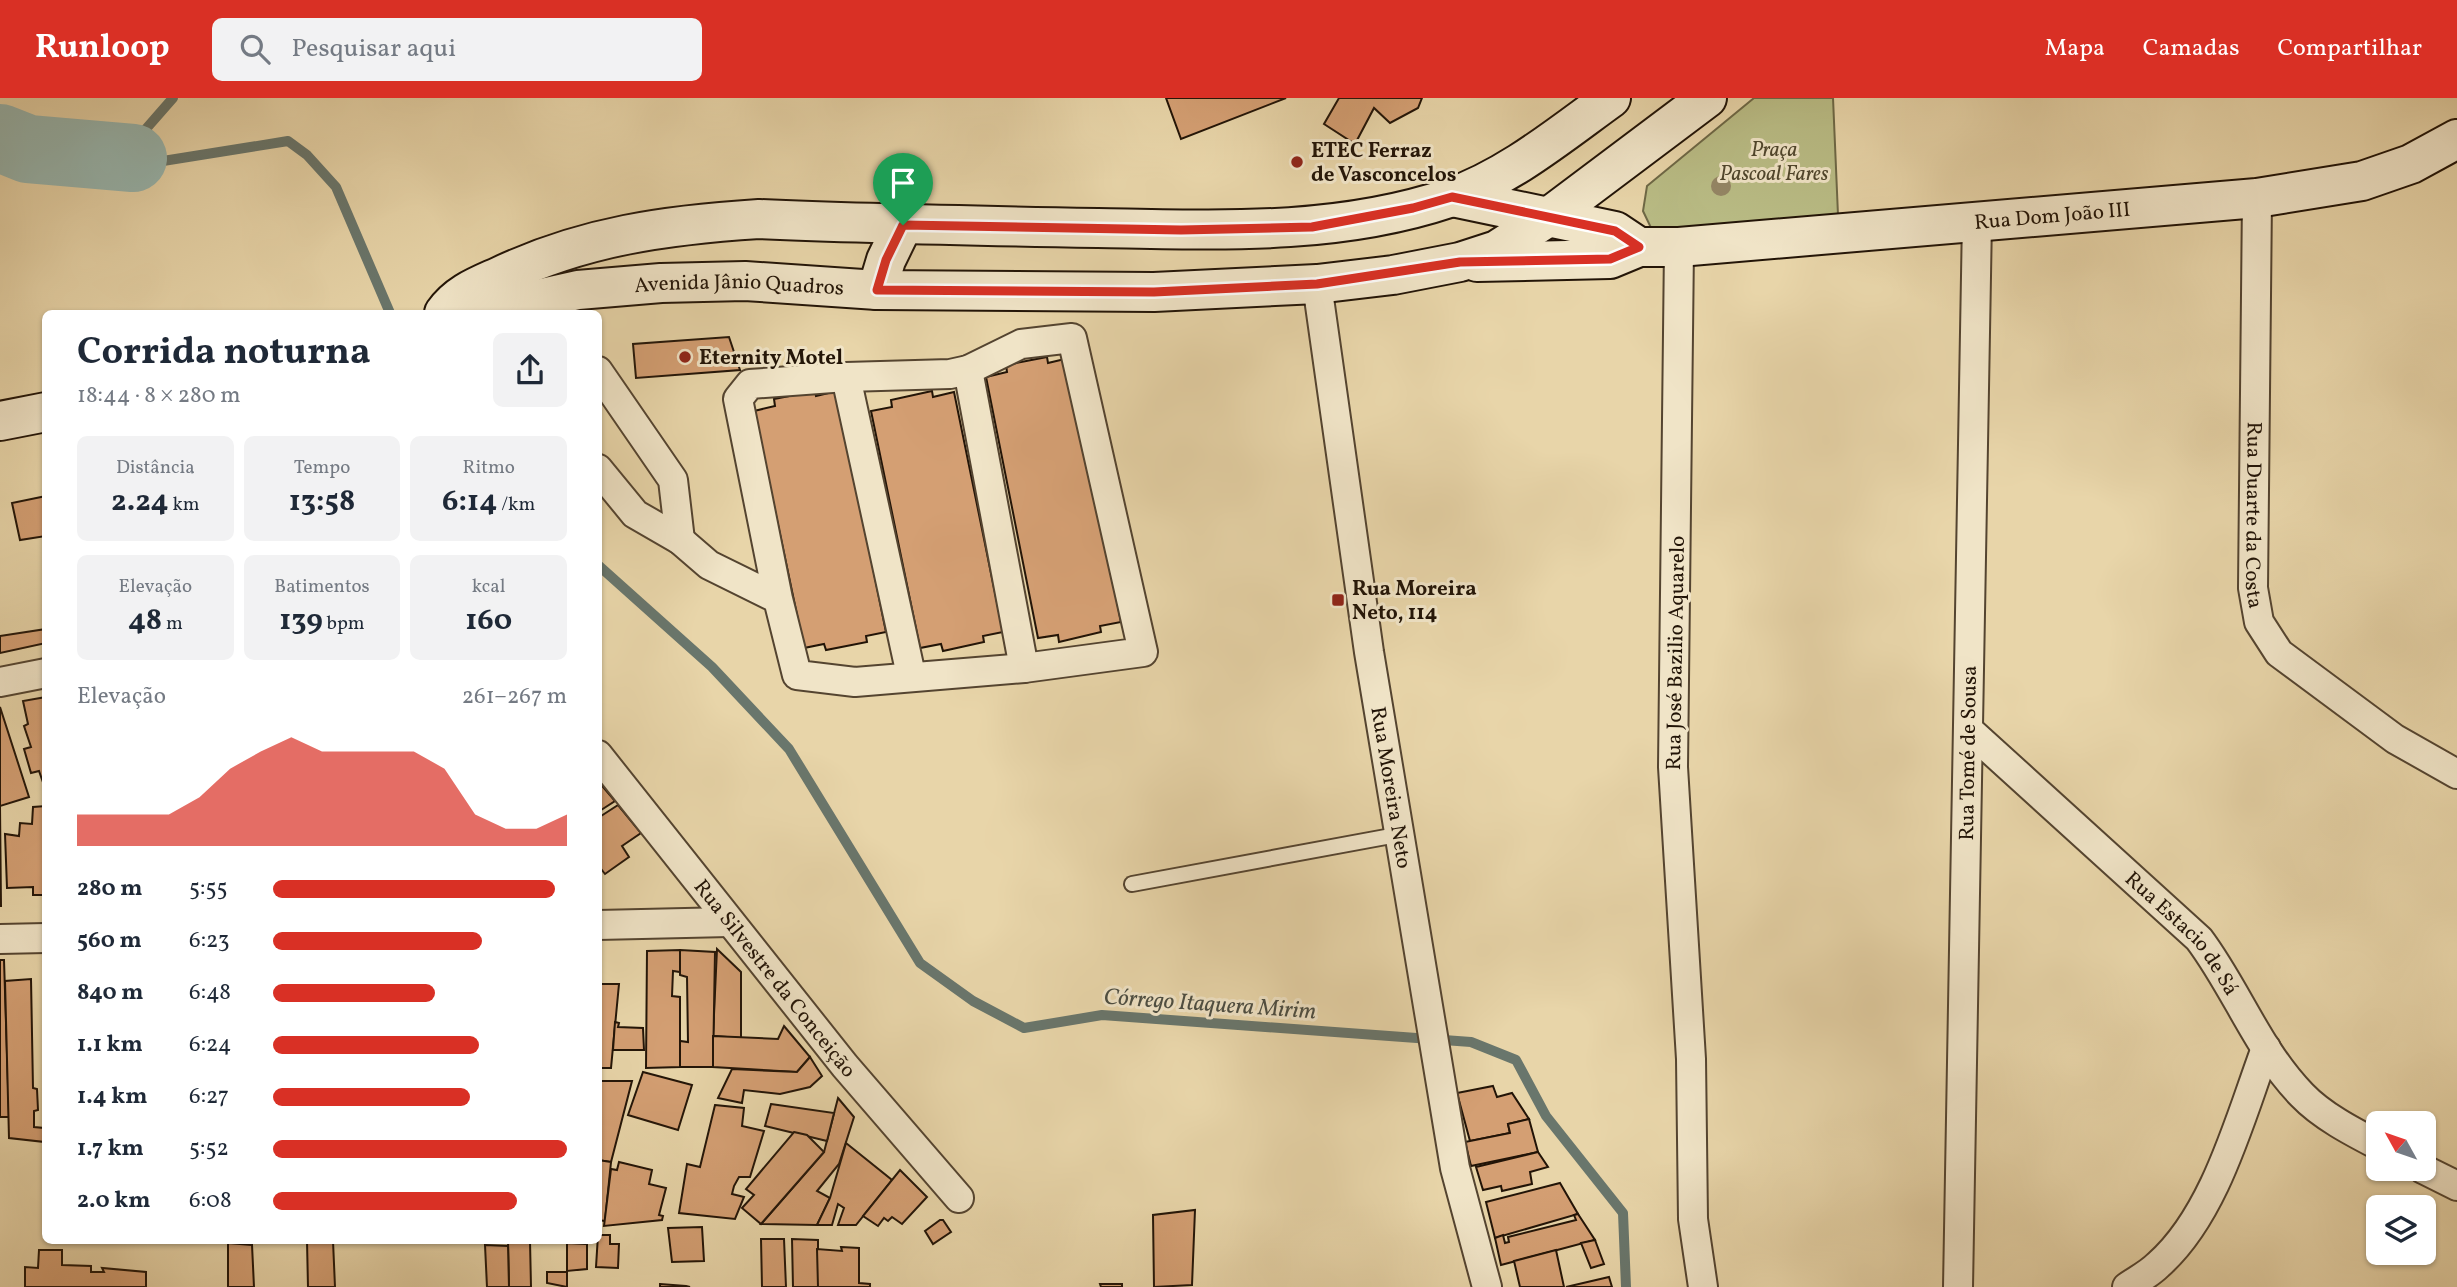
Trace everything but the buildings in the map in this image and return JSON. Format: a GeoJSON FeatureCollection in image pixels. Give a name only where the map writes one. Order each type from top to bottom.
{"type":"FeatureCollection","features":[{"type":"Feature","properties":{"kind":"main road"},"geometry":{"type":"LineString","coordinates":[[446,310],[454,298],[542,257],[615,235],[699,223],[759,219],[903,225],[1181,230],[1312,227],[1413,208],[1452,197],[1510,167],[1611,98]]}},
{"type":"Feature","properties":{"kind":"main road","name":"Avenida Jânio Quadros"},"geometry":{"type":"LineString","coordinates":[[505,310],[553,305],[578,290],[661,283],[745,281],[877,290],[1154,292],[1317,284],[1460,262],[1497,250],[1550,216],[1707,98]]}},
{"type":"Feature","properties":{"kind":"main road","name":"Rua Dom João III"},"geometry":{"type":"LineString","coordinates":[[1460,262],[1610,259],[1639,247],[1679,247],[2257,198],[2362,181],[2411,164],[2457,139]]}},
{"type":"Feature","properties":{"kind":"main road"},"geometry":{"type":"LineString","coordinates":[[1452,197],[1615,231],[1639,247]]}},
{"type":"Feature","properties":{"kind":"main road"},"geometry":{"type":"LineString","coordinates":[[877,290],[886,260],[903,225]]}},
{"type":"Feature","properties":{"kind":"main road"},"geometry":{"type":"LineString","coordinates":[[0,421],[42,413]]}},
{"type":"Feature","properties":{"kind":"street","name":"Rua Duarte da Costa"},"geometry":{"type":"LineString","coordinates":[[2257,198],[2253,588],[2259,622],[2279,653],[2395,739],[2457,774]]}},
{"type":"Feature","properties":{"kind":"street","name":"Rua Tomé de Sousa"},"geometry":{"type":"LineString","coordinates":[[1958,1287],[1977,220]]}},
{"type":"Feature","properties":{"kind":"street","name":"Rua José Bazilio Aquarelo"},"geometry":{"type":"LineString","coordinates":[[1679,247],[1673,767],[1691,1059],[1693,1219],[1703,1287]]}},
{"type":"Feature","properties":{"kind":"street","name":"Rua Moreira Neto"},"geometry":{"type":"LineString","coordinates":[[1317,284],[1369,652],[1402,834],[1439,1074],[1455,1168],[1487,1287]]}},
{"type":"Feature","properties":{"kind":"street"},"geometry":{"type":"LineString","coordinates":[[1072,338],[1143,652],[1024,668],[911,675],[855,682],[797,675],[778,599],[738,400],[750,384],[846,377],[950,374],[968,370],[1021,344],[1072,338]]}},
{"type":"Feature","properties":{"kind":"street"},"geometry":{"type":"LineString","coordinates":[[968,370],[1024,668]]}},
{"type":"Feature","properties":{"kind":"street"},"geometry":{"type":"LineString","coordinates":[[602,377],[673,480],[680,540]]}},
{"type":"Feature","properties":{"kind":"street"},"geometry":{"type":"LineString","coordinates":[[846,377],[911,675]]}},
{"type":"Feature","properties":{"kind":"street"},"geometry":{"type":"LineString","coordinates":[[602,474],[635,514],[680,540],[709,565],[778,599]]}},
{"type":"Feature","properties":{"kind":"street"},"geometry":{"type":"LineString","coordinates":[[0,682],[42,674]]}},
{"type":"Feature","properties":{"kind":"street","name":"Rua Estacio de Sá"},"geometry":{"type":"LineString","coordinates":[[1970,730],[2199,939],[2221,968],[2266,1048],[2303,1096],[2366,1139]]}},
{"type":"Feature","properties":{"kind":"street","name":"Rua Silvestre da Conceição"},"geometry":{"type":"LineString","coordinates":[[602,760],[845,1066],[958,1198]]}},
{"type":"Feature","properties":{"kind":"street"},"geometry":{"type":"LineString","coordinates":[[602,925],[729,922]]}},
{"type":"Feature","properties":{"kind":"street"},"geometry":{"type":"LineString","coordinates":[[0,939],[42,938]]}},
{"type":"Feature","properties":{"kind":"street"},"geometry":{"type":"LineString","coordinates":[[2127,1287],[2159,1265],[2198,1215],[2229,1147],[2266,1048]]}},
{"type":"Feature","properties":{"kind":"street"},"geometry":{"type":"LineString","coordinates":[[2436,1176],[2457,1186]]}},
{"type":"Feature","properties":{"kind":"lane"},"geometry":{"type":"LineString","coordinates":[[1132,884],[1402,834]]}},
{"type":"Feature","properties":{"kind":"green space","name":"Praça Pascoal Fares"},"geometry":{"type":"Polygon","coordinates":[[[1754,98],[1833,98],[1838,215],[1653,232],[1643,211],[1647,186],[1754,98]]]}},
{"type":"Feature","properties":{"kind":"waterway","name":"Córrego Itaquera Mirim"},"geometry":{"type":"LineString","coordinates":[[173,98],[145,130],[133,158],[163,161],[288,141],[307,155],[336,187],[389,310]]}},
{"type":"Feature","properties":{"kind":"waterway"},"geometry":{"type":"LineString","coordinates":[[0,138],[28,149],[133,158]]}},
{"type":"Feature","properties":{"kind":"waterway","name":"Córrego Itaquera Mirim"},"geometry":{"type":"LineString","coordinates":[[602,569],[712,667],[789,749],[920,963],[973,1001],[1024,1028],[1102,1015],[1471,1042],[1516,1060],[1546,1116],[1623,1213],[1626,1287]]}},
{"type":"Feature","properties":{"kind":"place","name":"ETEC Ferraz de Vasconcelos"},"geometry":{"type":"Point","coordinates":[1297,162]}},
{"type":"Feature","properties":{"kind":"place","name":"Eternity Motel"},"geometry":{"type":"Point","coordinates":[685,357]}},
{"type":"Feature","properties":{"kind":"place","name":"Rua Moreira Neto, 114"},"geometry":{"type":"Point","coordinates":[1338,600]}},
{"type":"Feature","properties":{"kind":"route"},"geometry":{"type":"LineString","coordinates":[[1452,197],[1615,231],[1639,247],[1610,259],[1460,262],[1393,275],[1317,284],[1154,292],[877,290],[894,240],[903,225],[1181,230],[1312,227],[1413,208],[1452,197]]}}]}
